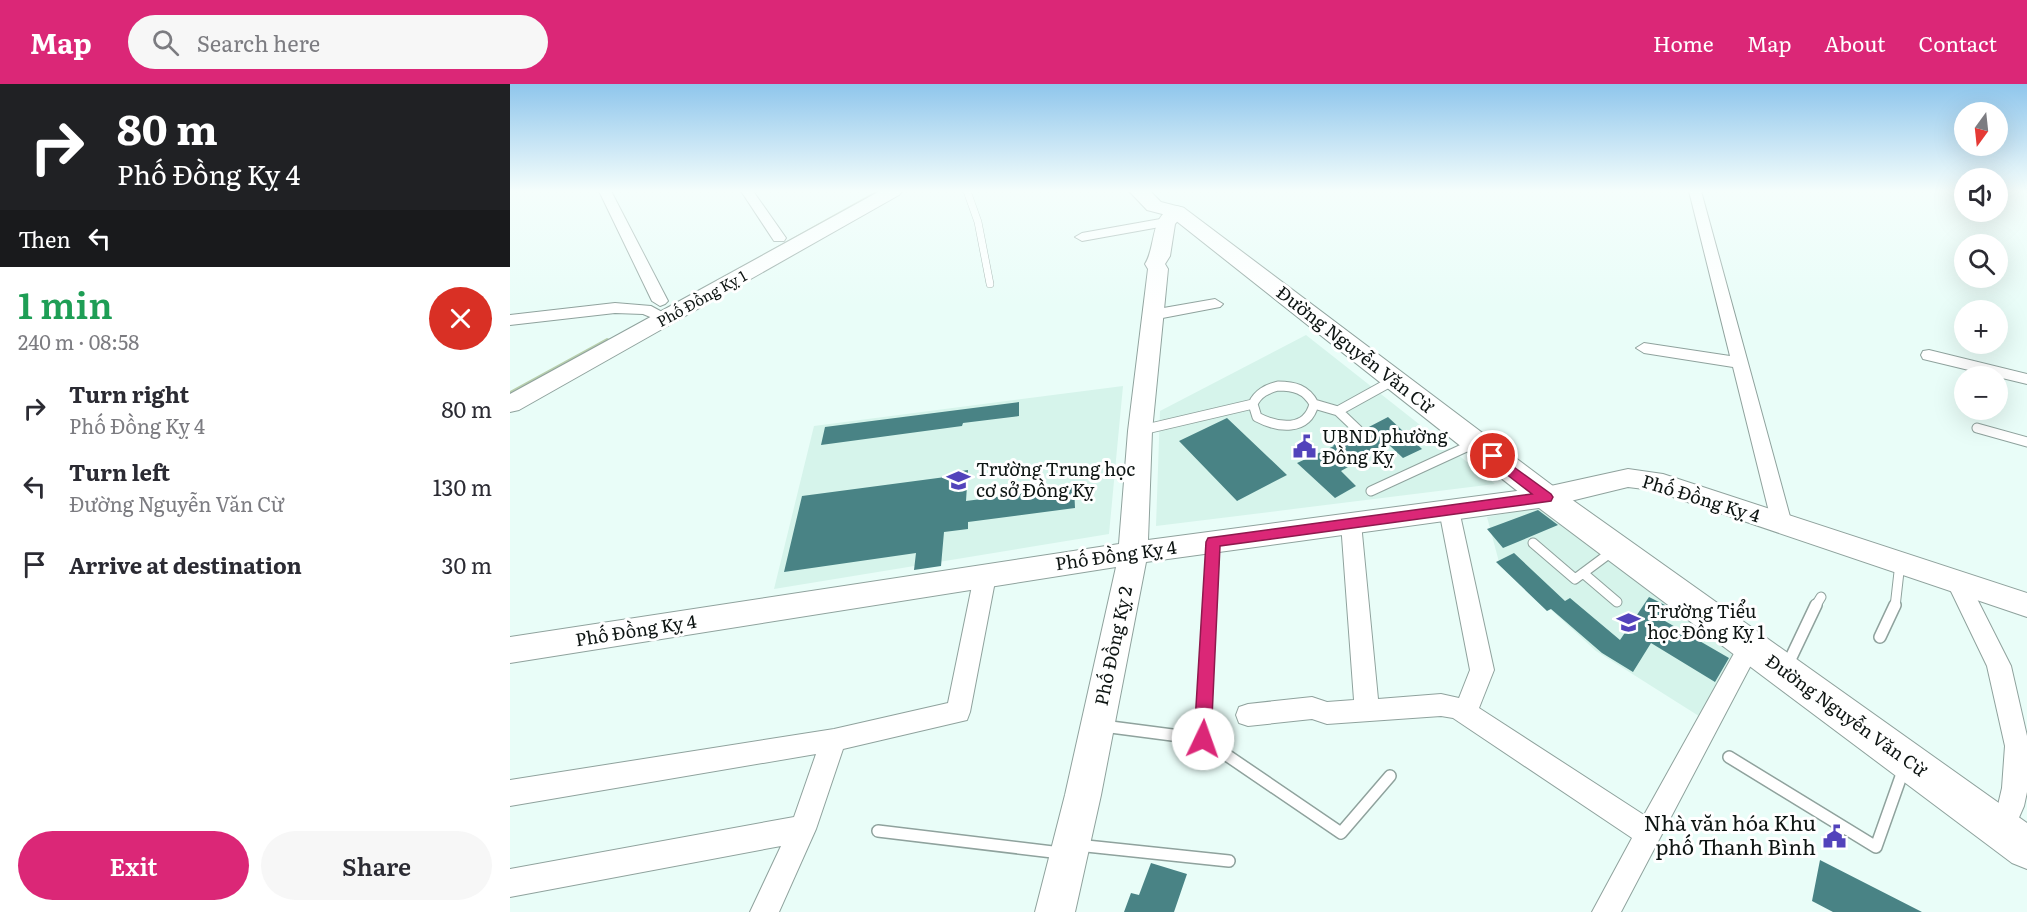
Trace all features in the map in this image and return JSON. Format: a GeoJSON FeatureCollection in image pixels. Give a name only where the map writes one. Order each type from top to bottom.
{"type":"FeatureCollection","features":[{"type":"Feature","properties":{"kind":"main road","name":"Đường Nguyễn Văn Cừ"},"geometry":{"type":"LineString","coordinates":[[1200,230],[1546,497],[2027,848]]}},
{"type":"Feature","properties":{"kind":"street"},"geometry":{"type":"LineString","coordinates":[[510,320],[615,308],[658,310],[622,230]]}},
{"type":"Feature","properties":{"kind":"street"},"geometry":{"type":"LineString","coordinates":[[773,230],[779,238]]}},
{"type":"Feature","properties":{"kind":"street","name":"Phố Đồng Kỵ 1"},"geometry":{"type":"LineString","coordinates":[[510,404],[658,310],[794,230]]}},
{"type":"Feature","properties":{"kind":"street","name":"Phố Đồng Kỵ 1"},"geometry":{"type":"LineString","coordinates":[[510,383],[817,230]]}},
{"type":"Feature","properties":{"kind":"street"},"geometry":{"type":"LineString","coordinates":[[1082,237],[1105,230]]}},
{"type":"Feature","properties":{"kind":"street","name":"Phố Đồng Kỵ 2"},"geometry":{"type":"LineString","coordinates":[[1055,912],[1098,726],[1133,553],[1140,431],[1152,315],[1159,262],[1167,230]]}},
{"type":"Feature","properties":{"kind":"street"},"geometry":{"type":"LineString","coordinates":[[1705,230],[1782,524]]}},
{"type":"Feature","properties":{"kind":"street"},"geometry":{"type":"LineString","coordinates":[[1152,315],[1215,304]]}},
{"type":"Feature","properties":{"kind":"street"},"geometry":{"type":"LineString","coordinates":[[1644,348],[1740,363]]}},
{"type":"Feature","properties":{"kind":"street"},"geometry":{"type":"LineString","coordinates":[[1929,355],[2027,379]]}},
{"type":"Feature","properties":{"kind":"street","name":"Phố Đồng Kỵ 4"},"geometry":{"type":"LineString","coordinates":[[510,651],[1133,553],[1546,497],[1628,478],[1654,481],[2027,605]]}},
{"type":"Feature","properties":{"kind":"street"},"geometry":{"type":"LineString","coordinates":[[1449,510],[1482,669],[1466,713]]}},
{"type":"Feature","properties":{"kind":"street"},"geometry":{"type":"LineString","coordinates":[[1350,523],[1367,710]]}},
{"type":"Feature","properties":{"kind":"street"},"geometry":{"type":"LineString","coordinates":[[512,796],[834,740],[958,712],[985,576]]}},
{"type":"Feature","properties":{"kind":"street"},"geometry":{"type":"LineString","coordinates":[[1959,582],[1999,666],[2017,746],[2015,788],[2011,806],[2001,829]]}},
{"type":"Feature","properties":{"kind":"street"},"geometry":{"type":"LineString","coordinates":[[1606,912],[1750,646]]}},
{"type":"Feature","properties":{"kind":"street"},"geometry":{"type":"LineString","coordinates":[[1248,715],[1312,708],[1327,713],[1441,705],[1458,708],[1648,833]]}},
{"type":"Feature","properties":{"kind":"street"},"geometry":{"type":"LineString","coordinates":[[764,912],[803,829],[834,740]]}},
{"type":"Feature","properties":{"kind":"street"},"geometry":{"type":"LineString","coordinates":[[510,883],[803,829]]}},
{"type":"Feature","properties":{"kind":"lane"},"geometry":{"type":"LineString","coordinates":[[979,230],[990,284]]}},
{"type":"Feature","properties":{"kind":"lane"},"geometry":{"type":"LineString","coordinates":[[1338,411],[1394,380]]}},
{"type":"Feature","properties":{"kind":"lane"},"geometry":{"type":"LineString","coordinates":[[1140,431],[1253,404],[1261,392],[1278,386],[1298,388],[1306,392],[1314,404],[1338,411],[1358,430]]}},
{"type":"Feature","properties":{"kind":"lane"},"geometry":{"type":"LineString","coordinates":[[1253,404],[1257,417],[1264,422],[1284,426],[1303,422],[1310,417],[1314,404]]}},
{"type":"Feature","properties":{"kind":"lane"},"geometry":{"type":"LineString","coordinates":[[1977,428],[2027,442]]}},
{"type":"Feature","properties":{"kind":"lane"},"geometry":{"type":"LineString","coordinates":[[1371,491],[1475,443]]}},
{"type":"Feature","properties":{"kind":"lane"},"geometry":{"type":"LineString","coordinates":[[1203,739],[1213,542]]}},
{"type":"Feature","properties":{"kind":"lane"},"geometry":{"type":"LineString","coordinates":[[1533,543],[1575,579],[1616,548]]}},
{"type":"Feature","properties":{"kind":"lane"},"geometry":{"type":"LineString","coordinates":[[1880,637],[1895,607],[1900,563]]}},
{"type":"Feature","properties":{"kind":"lane"},"geometry":{"type":"LineString","coordinates":[[1583,573],[1617,602]]}},
{"type":"Feature","properties":{"kind":"lane"},"geometry":{"type":"LineString","coordinates":[[1784,671],[1809,616],[1821,597]]}},
{"type":"Feature","properties":{"kind":"lane"},"geometry":{"type":"LineString","coordinates":[[1098,726],[1203,739],[1341,833],[1390,776]]}},
{"type":"Feature","properties":{"kind":"lane"},"geometry":{"type":"LineString","coordinates":[[1729,757],[1876,847],[1907,760]]}},
{"type":"Feature","properties":{"kind":"lane"},"geometry":{"type":"LineString","coordinates":[[878,831],[1229,861]]}},
{"type":"Feature","properties":{"kind":"shaded area","name":"UBND phường Đồng Kỵ"},"geometry":{"type":"Polygon","coordinates":[[[1306,335],[1495,484],[1156,526],[1160,411],[1306,335]]]}},
{"type":"Feature","properties":{"kind":"shaded area","name":"Trường Trung học cơ sở Đồng Kỵ"},"geometry":{"type":"Polygon","coordinates":[[[1123,386],[1109,534],[774,589],[814,426],[1123,386]]]}},
{"type":"Feature","properties":{"kind":"shaded area","name":"Trường Tiểu học Đồng Kỵ 1"},"geometry":{"type":"Polygon","coordinates":[[[1545,506],[1651,593],[1742,654],[1702,718],[1596,651],[1499,562],[1487,517],[1545,506]]]}},
{"type":"Feature","properties":{"kind":"green space"},"geometry":{"type":"Polygon","coordinates":[[[807,230],[814,230],[794,241],[705,287],[807,230]]]}},
{"type":"Feature","properties":{"kind":"green space"},"geometry":{"type":"Polygon","coordinates":[[[607,338],[612,340],[510,396],[510,391],[607,338]]]}},
{"type":"Feature","properties":{"kind":"building"},"geometry":{"type":"Polygon","coordinates":[[[1019,402],[1019,416],[821,445],[825,427],[1019,402]]]}},
{"type":"Feature","properties":{"kind":"building"},"geometry":{"type":"Polygon","coordinates":[[[1388,417],[1422,449],[1403,458],[1388,444],[1341,471],[1356,486],[1335,498],[1297,463],[1334,446],[1331,443],[1350,432],[1360,436],[1365,429],[1388,417]]]}},
{"type":"Feature","properties":{"kind":"building"},"geometry":{"type":"Polygon","coordinates":[[[1227,418],[1287,475],[1237,501],[1179,441],[1227,418]]]}},
{"type":"Feature","properties":{"kind":"building"},"geometry":{"type":"Polygon","coordinates":[[[968,470],[966,501],[1074,487],[1075,508],[968,522],[968,529],[944,532],[941,566],[914,570],[916,553],[784,572],[802,496],[953,476],[954,472],[968,470]]]}},
{"type":"Feature","properties":{"kind":"building"},"geometry":{"type":"Polygon","coordinates":[[[1538,510],[1558,525],[1503,548],[1487,529],[1538,510]]]}},
{"type":"Feature","properties":{"kind":"building"},"geometry":{"type":"Polygon","coordinates":[[[1514,553],[1565,601],[1570,598],[1620,640],[1649,597],[1672,611],[1665,621],[1729,658],[1715,682],[1651,643],[1633,672],[1602,653],[1551,609],[1547,611],[1496,562],[1514,553]]]}},
{"type":"Feature","properties":{"kind":"building"},"geometry":{"type":"Polygon","coordinates":[[[1820,860],[1922,912],[1833,912],[1812,901],[1820,860]]]}},
{"type":"Feature","properties":{"kind":"building"},"geometry":{"type":"Polygon","coordinates":[[[1151,863],[1187,874],[1174,912],[1124,912],[1131,893],[1139,895],[1151,863]]]}},
{"type":"Feature","properties":{"kind":"place","name":"UBND phường Đồng Kỵ"},"geometry":{"type":"Point","coordinates":[1304,447]}},
{"type":"Feature","properties":{"kind":"place","name":"Trường Trung học cơ sở Đồng Kỵ"},"geometry":{"type":"Point","coordinates":[958,480]}},
{"type":"Feature","properties":{"kind":"place","name":"Trường Tiểu học Đồng Kỵ 1"},"geometry":{"type":"Point","coordinates":[1629,622]}},
{"type":"Feature","properties":{"kind":"place","name":"Nhà văn hóa Khu phố Thanh Bình"},"geometry":{"type":"Point","coordinates":[1834,836]}},
{"type":"Feature","properties":{"kind":"route"},"geometry":{"type":"LineString","coordinates":[[1203,739],[1213,542],[1546,497],[1493,456]]}}]}
